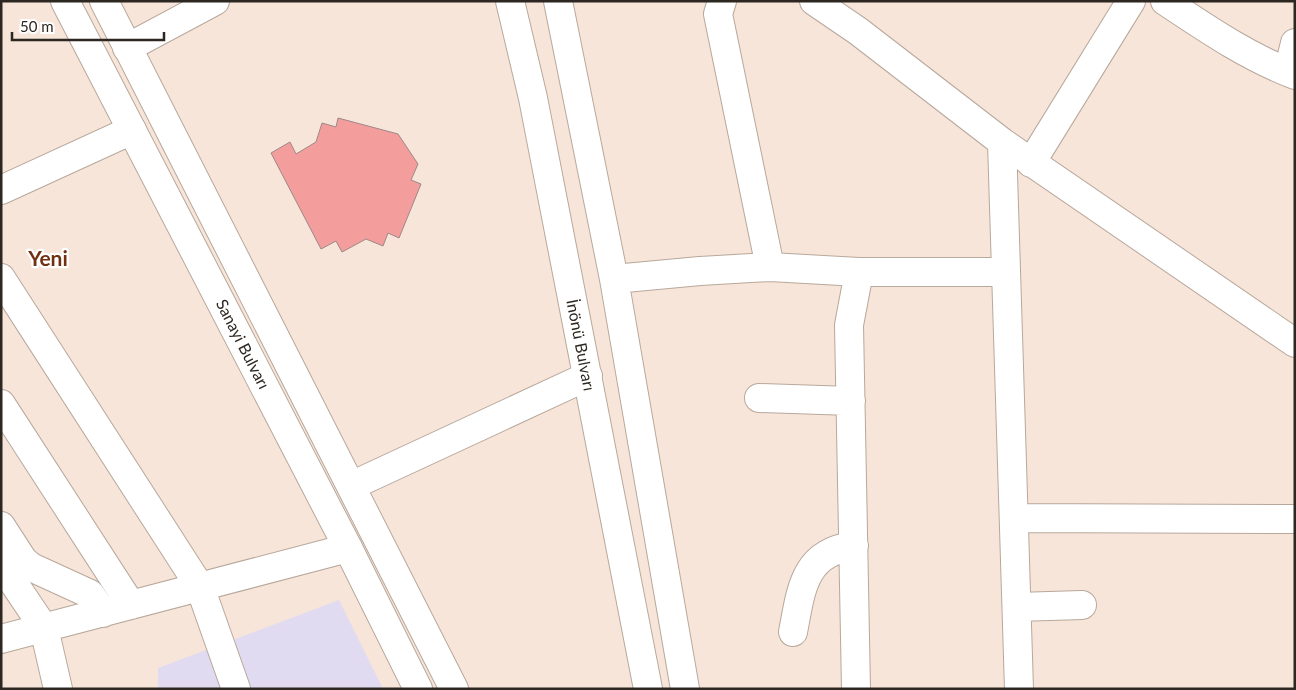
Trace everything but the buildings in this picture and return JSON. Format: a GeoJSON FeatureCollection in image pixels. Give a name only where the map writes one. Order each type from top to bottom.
{"type":"FeatureCollection","features":[{"type":"Feature","properties":{"kind":"street","name":"Sanayi Bulvarı"},"geometry":{"type":"LineString","coordinates":[[65,1],[348,548],[418,689]]}},
{"type":"Feature","properties":{"kind":"street","name":"Sanayi Bulvarı"},"geometry":{"type":"LineString","coordinates":[[104,1],[454,689]]}},
{"type":"Feature","properties":{"kind":"street"},"geometry":{"type":"LineString","coordinates":[[127,48],[215,1]]}},
{"type":"Feature","properties":{"kind":"street","name":"İnönü Bulvarı"},"geometry":{"type":"LineString","coordinates":[[510,1],[533,98],[648,689]]}},
{"type":"Feature","properties":{"kind":"street"},"geometry":{"type":"LineString","coordinates":[[558,1],[614,279],[685,689]]}},
{"type":"Feature","properties":{"kind":"street"},"geometry":{"type":"LineString","coordinates":[[722,1],[718,14],[770,267]]}},
{"type":"Feature","properties":{"kind":"street"},"geometry":{"type":"LineString","coordinates":[[814,1],[858,31],[1002,142],[1295,343]]}},
{"type":"Feature","properties":{"kind":"street"},"geometry":{"type":"LineString","coordinates":[[1032,163],[1131,1]]}},
{"type":"Feature","properties":{"kind":"street"},"geometry":{"type":"LineString","coordinates":[[1165,1],[1242,51],[1274,68],[1291,74],[1295,42]]}},
{"type":"Feature","properties":{"kind":"street"},"geometry":{"type":"LineString","coordinates":[[1,190],[132,130]]}},
{"type":"Feature","properties":{"kind":"street"},"geometry":{"type":"LineString","coordinates":[[1002,142],[1019,689]]}},
{"type":"Feature","properties":{"kind":"street"},"geometry":{"type":"LineString","coordinates":[[614,279],[770,267],[859,272],[1006,272]]}},
{"type":"Feature","properties":{"kind":"street"},"geometry":{"type":"LineString","coordinates":[[856,689],[849,325],[859,272]]}},
{"type":"Feature","properties":{"kind":"street"},"geometry":{"type":"LineString","coordinates":[[1,278],[200,587],[236,689]]}},
{"type":"Feature","properties":{"kind":"street"},"geometry":{"type":"LineString","coordinates":[[351,486],[588,376]]}},
{"type":"Feature","properties":{"kind":"street"},"geometry":{"type":"LineString","coordinates":[[759,398],[851,401]]}},
{"type":"Feature","properties":{"kind":"street"},"geometry":{"type":"LineString","coordinates":[[1,404],[131,605]]}},
{"type":"Feature","properties":{"kind":"street"},"geometry":{"type":"LineString","coordinates":[[1014,518],[1295,519]]}},
{"type":"Feature","properties":{"kind":"street"},"geometry":{"type":"LineString","coordinates":[[1,526],[23,560],[31,567],[90,594],[102,613]]}},
{"type":"Feature","properties":{"kind":"street"},"geometry":{"type":"LineString","coordinates":[[793,632],[802,589],[812,566],[831,551],[842,547],[854,546]]}},
{"type":"Feature","properties":{"kind":"street"},"geometry":{"type":"LineString","coordinates":[[1,639],[348,548]]}},
{"type":"Feature","properties":{"kind":"street"},"geometry":{"type":"LineString","coordinates":[[1,564],[44,628],[58,689]]}},
{"type":"Feature","properties":{"kind":"street"},"geometry":{"type":"LineString","coordinates":[[1017,607],[1082,605]]}},
{"type":"Feature","properties":{"kind":"shaded area"},"geometry":{"type":"Polygon","coordinates":[[[339,600],[383,689],[158,689],[158,668],[339,600]]]}},
{"type":"Feature","properties":{"kind":"district","name":"Yeni"},"geometry":{"type":"Point","coordinates":[48,259]}}]}
